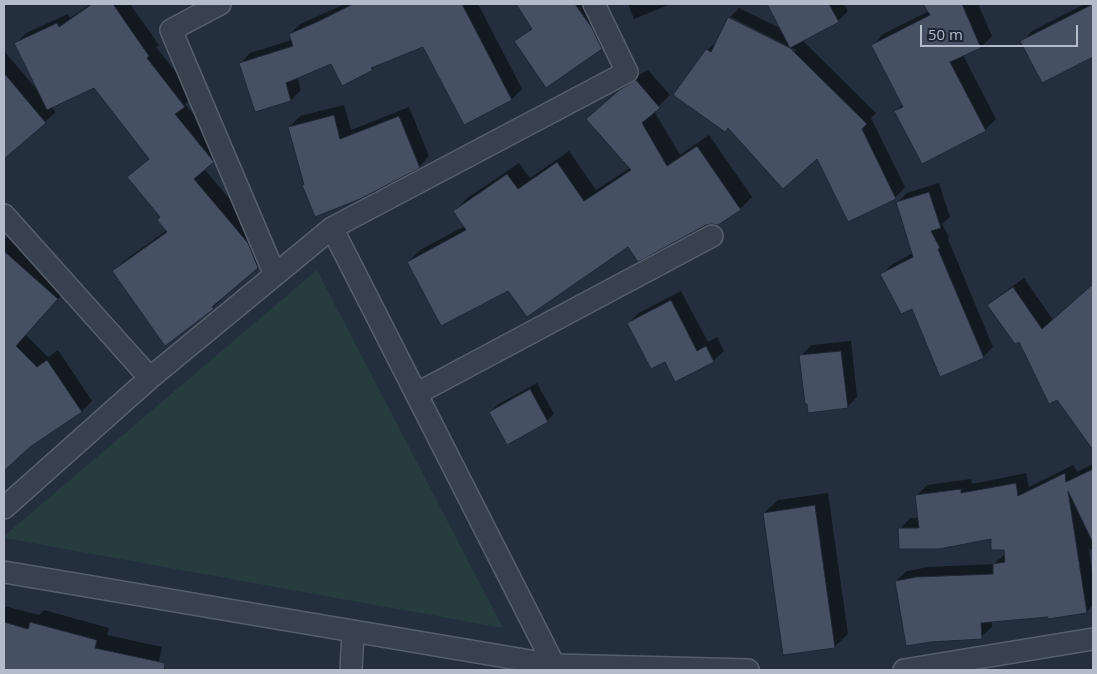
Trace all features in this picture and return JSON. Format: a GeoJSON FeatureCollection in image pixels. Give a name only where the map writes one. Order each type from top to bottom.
{"type":"FeatureCollection","features":[{"type":"Feature","properties":{"kind":"street"},"geometry":{"type":"LineString","coordinates":[[220,4],[193,10],[172,30],[275,275]]}},
{"type":"Feature","properties":{"kind":"street"},"geometry":{"type":"LineString","coordinates":[[4,508],[150,378],[332,228],[627,72],[594,4]]}},
{"type":"Feature","properties":{"kind":"street"},"geometry":{"type":"LineString","coordinates":[[4,215],[150,378]]}},
{"type":"Feature","properties":{"kind":"street"},"geometry":{"type":"LineString","coordinates":[[332,228],[554,665]]}},
{"type":"Feature","properties":{"kind":"street"},"geometry":{"type":"LineString","coordinates":[[416,394],[712,236]]}},
{"type":"Feature","properties":{"kind":"street"},"geometry":{"type":"LineString","coordinates":[[4,572],[554,665],[748,670]]}},
{"type":"Feature","properties":{"kind":"street"},"geometry":{"type":"LineString","coordinates":[[351,670],[353,631]]}},
{"type":"Feature","properties":{"kind":"street"},"geometry":{"type":"LineString","coordinates":[[904,670],[1093,639]]}},
{"type":"Feature","properties":{"kind":"green space"},"geometry":{"type":"Polygon","coordinates":[[[317,270],[503,628],[4,538],[4,536],[317,270]]]}},
{"type":"Feature","properties":{"kind":"building"},"geometry":{"type":"Polygon","coordinates":[[[92,4],[113,4],[149,56],[147,58],[185,107],[175,114],[214,162],[194,179],[248,243],[258,268],[212,307],[214,309],[165,346],[112,271],[167,232],[157,220],[160,217],[127,177],[149,159],[94,88],[47,110],[14,43],[57,23],[59,27],[92,4]]]}},
{"type":"Feature","properties":{"kind":"building"},"geometry":{"type":"Polygon","coordinates":[[[353,4],[462,4],[512,100],[464,125],[423,47],[371,68],[373,70],[342,86],[331,64],[286,83],[291,101],[255,112],[239,63],[293,46],[289,34],[353,4]]]}},
{"type":"Feature","properties":{"kind":"building"},"geometry":{"type":"Polygon","coordinates":[[[516,4],[575,4],[592,28],[602,49],[546,88],[514,41],[532,29],[516,4]]]}},
{"type":"Feature","properties":{"kind":"building"},"geometry":{"type":"Polygon","coordinates":[[[767,4],[829,4],[839,22],[790,48],[767,4]]]}},
{"type":"Feature","properties":{"kind":"building"},"geometry":{"type":"Polygon","coordinates":[[[923,4],[962,4],[981,48],[950,62],[986,131],[922,164],[894,111],[903,107],[871,45],[930,15],[923,4]]]}},
{"type":"Feature","properties":{"kind":"building"},"geometry":{"type":"Polygon","coordinates":[[[1093,4],[1093,57],[1042,83],[1020,41],[1093,4]]]}},
{"type":"Feature","properties":{"kind":"building"},"geometry":{"type":"Polygon","coordinates":[[[728,17],[790,48],[867,124],[862,129],[896,199],[848,222],[817,159],[783,189],[728,128],[725,132],[673,95],[706,49],[711,52],[728,17]]]}},
{"type":"Feature","properties":{"kind":"building"},"geometry":{"type":"Polygon","coordinates":[[[4,73],[46,123],[4,159],[4,73]]]}},
{"type":"Feature","properties":{"kind":"building"},"geometry":{"type":"Polygon","coordinates":[[[636,80],[660,108],[642,123],[667,166],[697,146],[741,210],[718,225],[706,225],[638,262],[628,247],[527,317],[508,291],[441,326],[407,262],[466,230],[453,211],[507,174],[518,189],[557,162],[584,201],[631,170],[586,119],[618,91],[636,80]]]}},
{"type":"Feature","properties":{"kind":"building"},"geometry":{"type":"Polygon","coordinates":[[[334,115],[340,139],[399,116],[420,168],[360,199],[315,217],[302,185],[304,185],[288,127],[334,115]]]}},
{"type":"Feature","properties":{"kind":"building"},"geometry":{"type":"Polygon","coordinates":[[[929,192],[941,228],[931,231],[940,248],[938,249],[984,358],[940,377],[912,309],[901,314],[880,274],[913,257],[896,202],[929,192]]]}},
{"type":"Feature","properties":{"kind":"building"},"geometry":{"type":"Polygon","coordinates":[[[4,251],[58,299],[16,346],[37,367],[47,360],[82,412],[30,447],[4,471],[4,251]]]}},
{"type":"Feature","properties":{"kind":"building"},"geometry":{"type":"Polygon","coordinates":[[[1093,284],[1093,450],[1057,400],[1049,404],[1019,342],[1015,344],[987,305],[1013,287],[1042,329],[1093,284]]]}},
{"type":"Feature","properties":{"kind":"building"},"geometry":{"type":"Polygon","coordinates":[[[671,300],[697,351],[706,346],[714,362],[675,382],[665,362],[651,369],[627,323],[671,300]]]}},
{"type":"Feature","properties":{"kind":"building"},"geometry":{"type":"Polygon","coordinates":[[[841,351],[848,408],[808,413],[807,404],[805,404],[799,355],[841,351]]]}},
{"type":"Feature","properties":{"kind":"building"},"geometry":{"type":"Polygon","coordinates":[[[530,389],[548,422],[507,445],[489,412],[530,389]]]}},
{"type":"Feature","properties":{"kind":"building"},"geometry":{"type":"Polygon","coordinates":[[[1093,469],[1093,543],[1068,491],[1087,613],[1048,619],[1048,617],[981,623],[982,639],[931,642],[906,646],[895,581],[916,577],[993,574],[993,564],[1005,562],[1004,550],[991,550],[991,539],[939,549],[899,549],[898,528],[919,528],[915,495],[961,489],[961,493],[1016,483],[1018,496],[1065,473],[1066,482],[1093,469]]]}},
{"type":"Feature","properties":{"kind":"building"},"geometry":{"type":"Polygon","coordinates":[[[815,505],[835,648],[783,655],[763,513],[815,505]]]}},
{"type":"Feature","properties":{"kind":"building"},"geometry":{"type":"Polygon","coordinates":[[[4,622],[28,629],[30,622],[97,640],[95,648],[165,663],[164,670],[4,670],[4,622]]]}}]}
